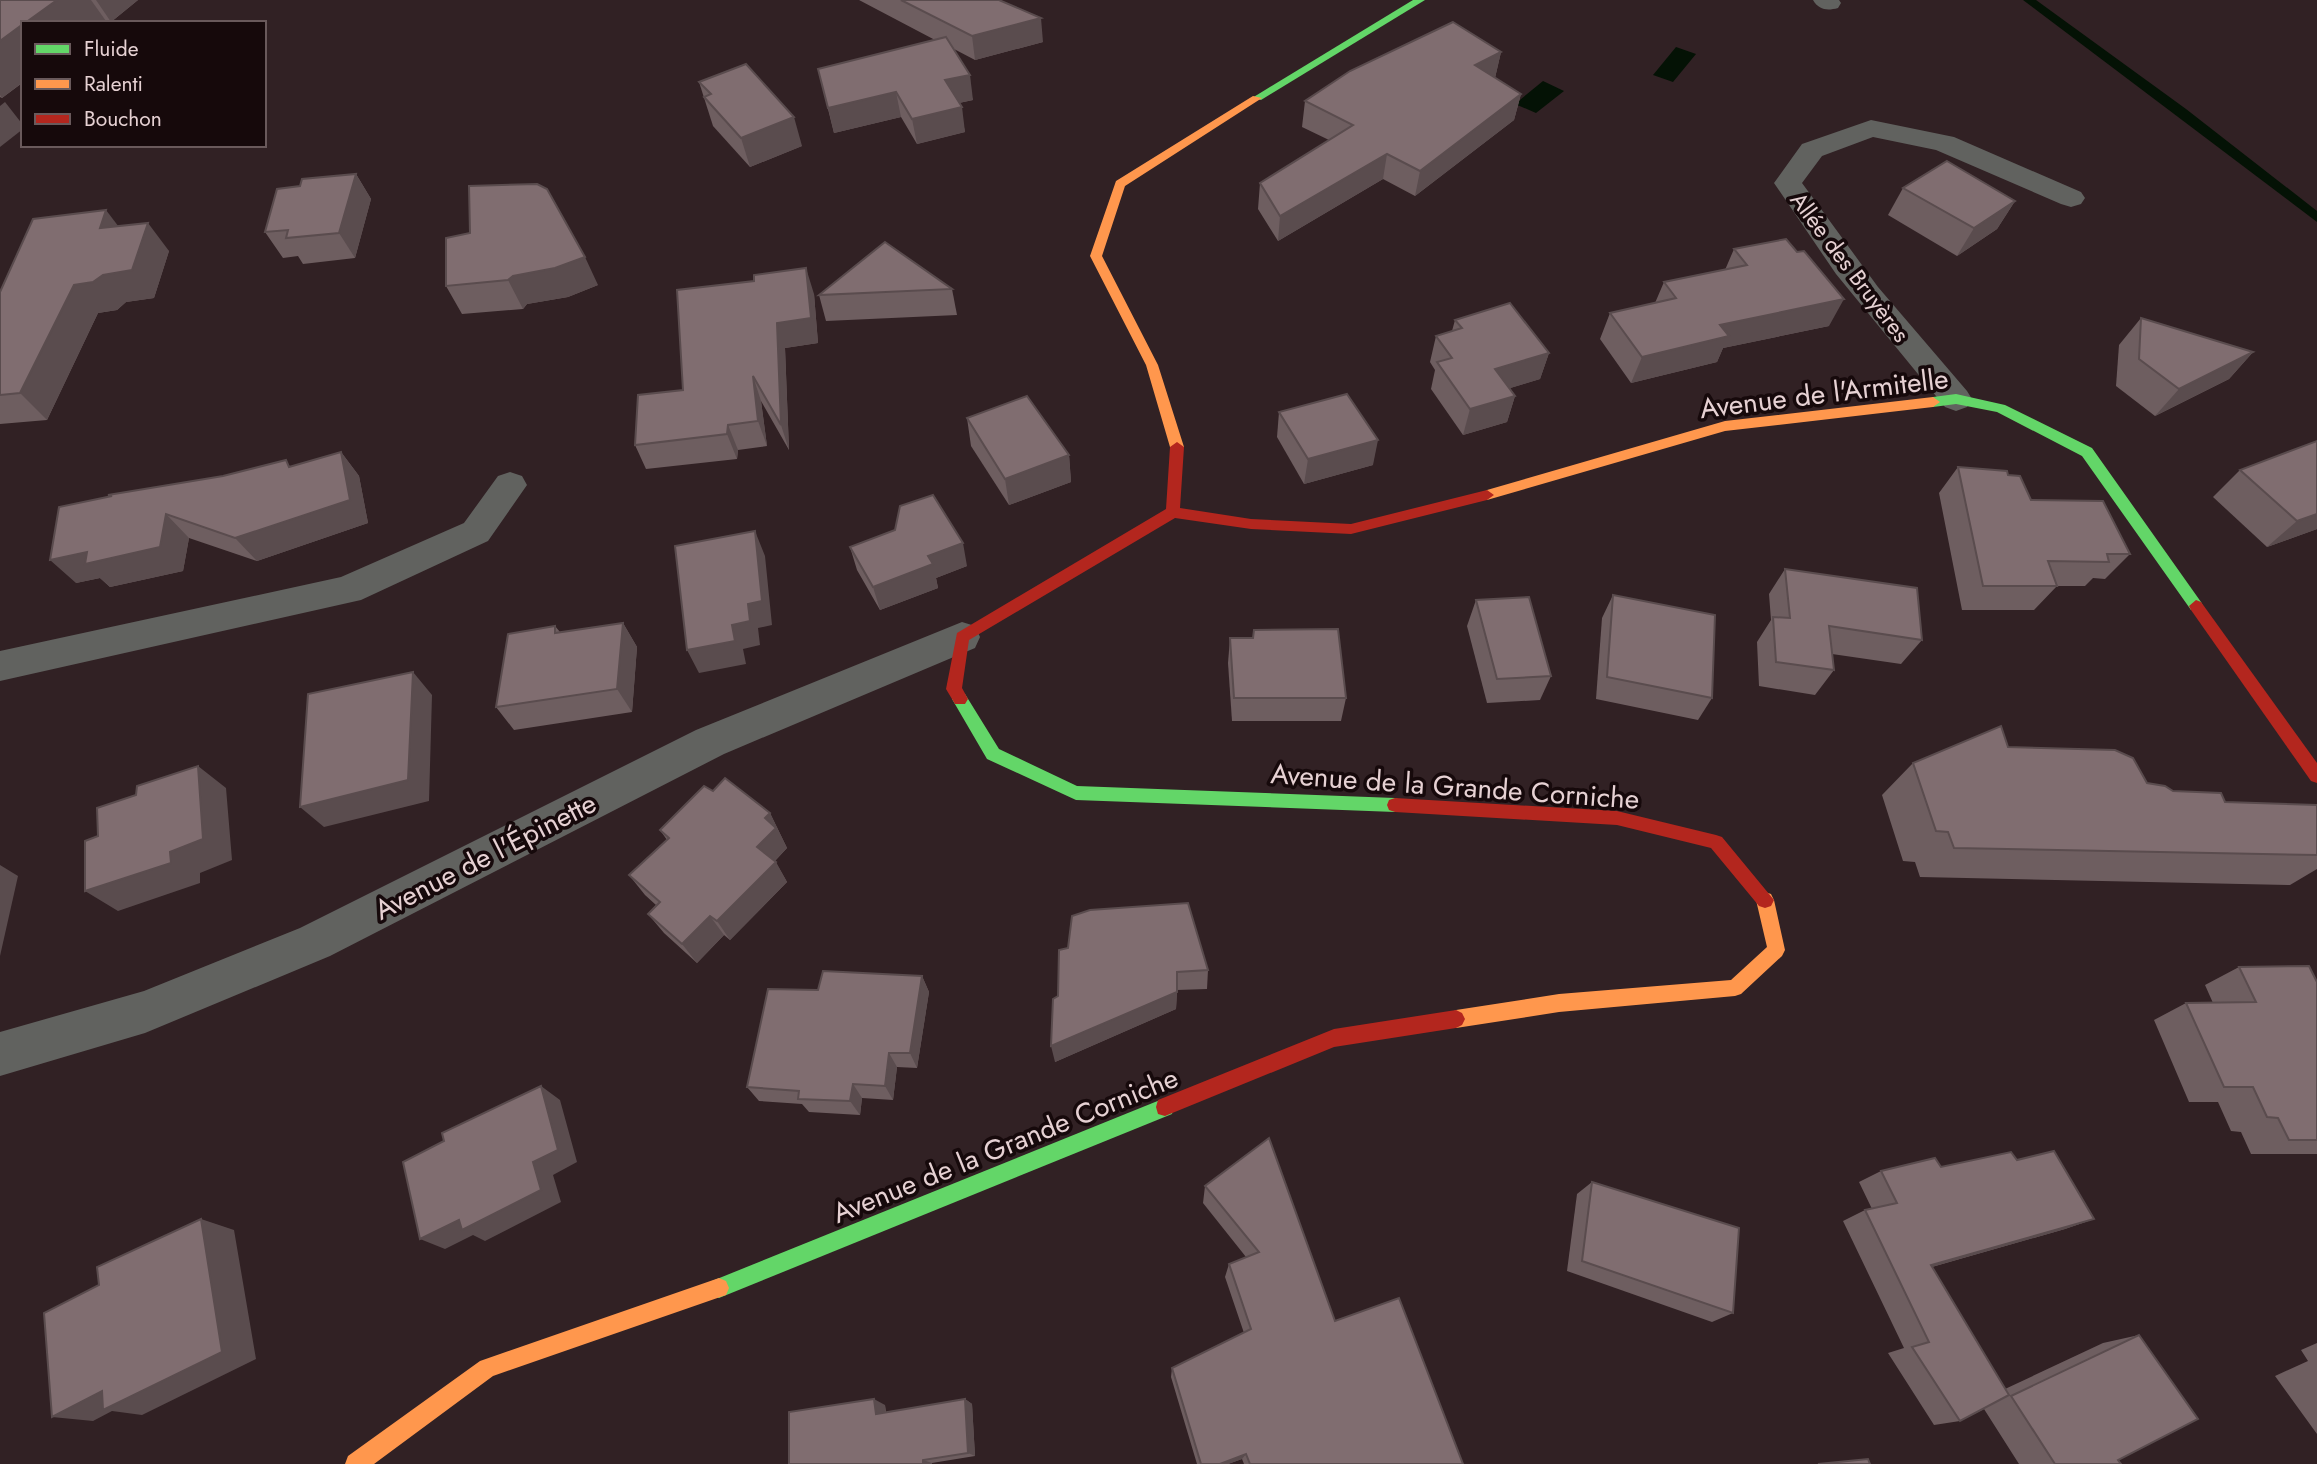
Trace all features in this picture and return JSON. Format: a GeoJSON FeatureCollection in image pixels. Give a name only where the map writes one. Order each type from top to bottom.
{"type":"FeatureCollection","features":[{"type":"Feature","properties":{"kind":"street"},"geometry":{"type":"LineString","coordinates":[[961,637],[1173,512],[1178,451],[1152,365],[1096,256],[1120,184],[1307,66],[1420,0]]}},
{"type":"Feature","properties":{"kind":"street","name":"Allée des Bruyères"},"geometry":{"type":"LineString","coordinates":[[1956,399],[1885,319],[1822,236],[1788,183],[1812,150],[1871,128],[1944,143],[2071,198]]}},
{"type":"Feature","properties":{"kind":"street","name":"Avenue de l'Armitelle"},"geometry":{"type":"LineString","coordinates":[[1173,512],[1251,524],[1351,529],[1454,505],[1725,426],[1956,399],[2000,408],[2087,452],[2317,776]]}},
{"type":"Feature","properties":{"kind":"street"},"geometry":{"type":"LineString","coordinates":[[0,666],[348,590],[476,532],[510,485]]}},
{"type":"Feature","properties":{"kind":"street","name":"Avenue de l'Épinette"},"geometry":{"type":"LineString","coordinates":[[0,1054],[145,1012],[314,942],[710,742],[961,637]]}},
{"type":"Feature","properties":{"kind":"street","name":"Avenue de la Grande Corniche"},"geometry":{"type":"LineString","coordinates":[[356,1464],[487,1368],[749,1278],[1334,1038],[1559,1003],[1735,988],[1776,950],[1764,897],[1716,842],[1617,818],[1432,806],[1076,793],[993,754],[954,688],[961,637]]}},
{"type":"Feature","properties":{"kind":"shaded area"},"geometry":{"type":"Polygon","coordinates":[[[1676,47],[1696,54],[1673,82],[1653,75],[1676,47]]]}},
{"type":"Feature","properties":{"kind":"shaded area"},"geometry":{"type":"Polygon","coordinates":[[[1543,81],[1564,91],[1536,113],[1515,104],[1543,81]]]}},
{"type":"Feature","properties":{"kind":"building"},"geometry":{"type":"Polygon","coordinates":[[[0,0],[57,0],[28,21],[21,21],[21,25],[0,41],[0,0]]]}},
{"type":"Feature","properties":{"kind":"building"},"geometry":{"type":"Polygon","coordinates":[[[901,0],[999,0],[1041,18],[972,36],[901,0]]]}},
{"type":"Feature","properties":{"kind":"building"},"geometry":{"type":"Polygon","coordinates":[[[1453,22],[1501,52],[1475,65],[1521,94],[1420,171],[1387,154],[1280,216],[1260,183],[1353,125],[1305,101],[1350,71],[1453,22]]]}},
{"type":"Feature","properties":{"kind":"building"},"geometry":{"type":"Polygon","coordinates":[[[946,37],[970,75],[945,80],[962,107],[912,119],[896,92],[828,108],[818,69],[946,37]]]}},
{"type":"Feature","properties":{"kind":"building"},"geometry":{"type":"Polygon","coordinates":[[[746,64],[794,117],[741,138],[704,97],[711,94],[699,82],[746,64]]]}},
{"type":"Feature","properties":{"kind":"building"},"geometry":{"type":"Polygon","coordinates":[[[1947,161],[2015,201],[1974,228],[1903,188],[1947,161]]]}},
{"type":"Feature","properties":{"kind":"building"},"geometry":{"type":"Polygon","coordinates":[[[356,174],[339,233],[286,238],[288,230],[265,232],[277,189],[300,186],[302,179],[356,174]]]}},
{"type":"Feature","properties":{"kind":"building"},"geometry":{"type":"Polygon","coordinates":[[[537,184],[547,189],[585,257],[555,268],[513,276],[508,280],[446,286],[446,238],[470,233],[469,186],[537,184]]]}},
{"type":"Feature","properties":{"kind":"building"},"geometry":{"type":"Polygon","coordinates":[[[106,210],[100,228],[148,223],[132,270],[103,275],[93,282],[74,285],[20,393],[0,395],[0,292],[33,219],[106,210]]]}},
{"type":"Feature","properties":{"kind":"building"},"geometry":{"type":"Polygon","coordinates":[[[1786,239],[1797,252],[1804,251],[1844,299],[1720,325],[1729,336],[1642,357],[1610,313],[1676,298],[1664,282],[1747,265],[1734,249],[1786,239]]]}},
{"type":"Feature","properties":{"kind":"building"},"geometry":{"type":"Polygon","coordinates":[[[885,242],[952,289],[819,295],[885,242]]]}},
{"type":"Feature","properties":{"kind":"building"},"geometry":{"type":"Polygon","coordinates":[[[806,268],[811,318],[777,323],[781,425],[753,376],[758,421],[728,425],[727,434],[635,445],[638,395],[683,390],[677,290],[754,281],[754,275],[806,268]]]}},
{"type":"Feature","properties":{"kind":"building"},"geometry":{"type":"Polygon","coordinates":[[[1510,303],[1549,353],[1495,369],[1515,396],[1470,409],[1437,362],[1452,358],[1436,336],[1462,328],[1455,320],[1510,303]]]}},
{"type":"Feature","properties":{"kind":"building"},"geometry":{"type":"Polygon","coordinates":[[[2141,318],[2253,352],[2179,389],[2139,359],[2141,318]]]}},
{"type":"Feature","properties":{"kind":"building"},"geometry":{"type":"Polygon","coordinates":[[[1347,394],[1378,440],[1308,459],[1279,412],[1347,394]]]}},
{"type":"Feature","properties":{"kind":"building"},"geometry":{"type":"Polygon","coordinates":[[[1027,396],[1069,455],[1005,479],[967,418],[1027,396]]]}},
{"type":"Feature","properties":{"kind":"building"},"geometry":{"type":"Polygon","coordinates":[[[2317,441],[2317,514],[2297,521],[2240,470],[2317,441]]]}},
{"type":"Feature","properties":{"kind":"building"},"geometry":{"type":"Polygon","coordinates":[[[341,452],[350,500],[235,538],[166,514],[160,547],[85,564],[87,552],[50,560],[59,507],[112,496],[108,495],[223,476],[286,460],[289,467],[341,452]]]}},
{"type":"Feature","properties":{"kind":"building"},"geometry":{"type":"Polygon","coordinates":[[[1958,467],[2007,471],[2008,475],[2020,476],[2031,500],[2103,501],[2130,554],[2107,554],[2109,562],[2048,561],[2057,586],[1983,586],[1958,467]]]}},
{"type":"Feature","properties":{"kind":"building"},"geometry":{"type":"Polygon","coordinates":[[[933,495],[963,543],[928,556],[933,564],[873,587],[850,547],[895,530],[900,506],[933,495]]]}},
{"type":"Feature","properties":{"kind":"building"},"geometry":{"type":"Polygon","coordinates":[[[755,531],[762,601],[748,604],[750,621],[732,625],[735,641],[687,650],[675,546],[755,531]]]}},
{"type":"Feature","properties":{"kind":"building"},"geometry":{"type":"Polygon","coordinates":[[[1785,569],[1917,588],[1922,640],[1829,626],[1834,670],[1776,662],[1773,617],[1790,618],[1785,569]]]}},
{"type":"Feature","properties":{"kind":"building"},"geometry":{"type":"Polygon","coordinates":[[[1613,595],[1715,615],[1712,698],[1607,677],[1613,595]]]}},
{"type":"Feature","properties":{"kind":"building"},"geometry":{"type":"Polygon","coordinates":[[[1529,597],[1551,676],[1497,679],[1476,600],[1529,597]]]}},
{"type":"Feature","properties":{"kind":"building"},"geometry":{"type":"Polygon","coordinates":[[[623,623],[617,689],[496,707],[508,634],[555,626],[555,633],[623,623]]]}},
{"type":"Feature","properties":{"kind":"building"},"geometry":{"type":"Polygon","coordinates":[[[1338,629],[1346,698],[1234,698],[1230,638],[1253,638],[1254,630],[1338,629]]]}},
{"type":"Feature","properties":{"kind":"building"},"geometry":{"type":"Polygon","coordinates":[[[413,672],[408,780],[300,807],[308,694],[413,672]]]}},
{"type":"Feature","properties":{"kind":"building"},"geometry":{"type":"Polygon","coordinates":[[[2001,726],[2008,747],[2115,750],[2133,758],[2147,783],[2165,786],[2173,791],[2221,793],[2225,802],[2317,805],[2317,855],[1954,848],[1948,832],[1936,831],[1913,763],[2001,726]]]}},
{"type":"Feature","properties":{"kind":"building"},"geometry":{"type":"Polygon","coordinates":[[[198,766],[203,839],[170,852],[171,863],[85,891],[85,841],[98,836],[97,808],[136,795],[137,786],[198,766]]]}},
{"type":"Feature","properties":{"kind":"building"},"geometry":{"type":"Polygon","coordinates":[[[725,778],[770,813],[765,818],[776,828],[757,847],[776,862],[717,921],[710,916],[682,944],[648,914],[660,902],[629,875],[669,838],[660,830],[704,786],[713,791],[725,778]]]}},
{"type":"Feature","properties":{"kind":"building"},"geometry":{"type":"Polygon","coordinates":[[[1188,903],[1208,970],[1177,972],[1177,992],[1051,1046],[1053,999],[1058,996],[1059,950],[1068,948],[1072,916],[1090,910],[1188,903]]]}},
{"type":"Feature","properties":{"kind":"building"},"geometry":{"type":"Polygon","coordinates":[[[2309,966],[2317,982],[2317,1140],[2289,1140],[2278,1118],[2267,1117],[2253,1087],[2224,1087],[2186,1003],[2256,1002],[2239,967],[2309,966]]]}},
{"type":"Feature","properties":{"kind":"building"},"geometry":{"type":"Polygon","coordinates":[[[823,971],[922,976],[910,1053],[889,1053],[885,1086],[853,1084],[850,1101],[798,1099],[799,1091],[747,1087],[768,989],[818,990],[823,971]]]}},
{"type":"Feature","properties":{"kind":"building"},"geometry":{"type":"Polygon","coordinates":[[[541,1086],[558,1150],[533,1162],[541,1190],[462,1230],[459,1220],[420,1239],[403,1162],[444,1141],[442,1133],[541,1086]]]}},
{"type":"Feature","properties":{"kind":"building"},"geometry":{"type":"Polygon","coordinates":[[[1269,1138],[1335,1321],[1399,1298],[1463,1464],[1250,1464],[1246,1454],[1220,1464],[1201,1464],[1172,1368],[1251,1329],[1229,1264],[1259,1252],[1205,1186],[1269,1138]]]}},
{"type":"Feature","properties":{"kind":"building"},"geometry":{"type":"Polygon","coordinates":[[[2054,1151],[2094,1219],[1931,1265],[2009,1395],[1960,1421],[1912,1347],[1929,1342],[1865,1210],[1897,1203],[1881,1171],[1935,1158],[1941,1167],[2011,1152],[2017,1160],[2054,1151]]]}},
{"type":"Feature","properties":{"kind":"building"},"geometry":{"type":"Polygon","coordinates":[[[1592,1182],[1739,1228],[1733,1313],[1582,1261],[1592,1182]]]}},
{"type":"Feature","properties":{"kind":"building"},"geometry":{"type":"Polygon","coordinates":[[[201,1219],[222,1352],[103,1410],[102,1391],[52,1417],[44,1313],[99,1285],[97,1267],[201,1219]]]}},
{"type":"Feature","properties":{"kind":"building"},"geometry":{"type":"Polygon","coordinates":[[[2139,1335],[2198,1419],[2118,1460],[2121,1464],[2055,1464],[2011,1396],[2139,1335]]]}},
{"type":"Feature","properties":{"kind":"building"},"geometry":{"type":"Polygon","coordinates":[[[874,1399],[876,1414],[965,1399],[968,1453],[923,1460],[923,1464],[789,1464],[789,1412],[874,1399]]]}},
{"type":"Feature","properties":{"kind":"building"},"geometry":{"type":"Polygon","coordinates":[[[1868,1459],[1870,1464],[1818,1464],[1868,1459]]]}},
{"type":"Feature","properties":{"kind":"waterway"},"geometry":{"type":"LineString","coordinates":[[2029,0],[2182,112],[2317,218]]}},
{"type":"Feature","properties":{"kind":"traffic: fast"},"geometry":{"type":"LineString","coordinates":[[1257,98],[1420,0]]}},
{"type":"Feature","properties":{"kind":"traffic: fast"},"geometry":{"type":"LineString","coordinates":[[1933,402],[1956,399],[2000,408],[2087,452],[2196,606]]}},
{"type":"Feature","properties":{"kind":"traffic: fast"},"geometry":{"type":"LineString","coordinates":[[960,699],[993,754],[1076,793],[1395,805]]}},
{"type":"Feature","properties":{"kind":"traffic: fast"},"geometry":{"type":"LineString","coordinates":[[719,1288],[1165,1107]]}},
{"type":"Feature","properties":{"kind":"traffic: slow"},"geometry":{"type":"LineString","coordinates":[[1177,447],[1152,365],[1096,256],[1120,184],[1257,98]]}},
{"type":"Feature","properties":{"kind":"traffic: slow"},"geometry":{"type":"LineString","coordinates":[[1487,495],[1725,426],[1933,402]]}},
{"type":"Feature","properties":{"kind":"traffic: slow"},"geometry":{"type":"LineString","coordinates":[[1456,1019],[1559,1003],[1735,988],[1776,950],[1765,900]]}},
{"type":"Feature","properties":{"kind":"traffic: slow"},"geometry":{"type":"LineString","coordinates":[[356,1464],[487,1368],[719,1288]]}},
{"type":"Feature","properties":{"kind":"traffic: jam"},"geometry":{"type":"LineString","coordinates":[[960,699],[954,689],[962,637],[1173,512],[1177,447]]}},
{"type":"Feature","properties":{"kind":"traffic: jam"},"geometry":{"type":"LineString","coordinates":[[1173,512],[1251,524],[1351,529],[1487,495]]}},
{"type":"Feature","properties":{"kind":"traffic: jam"},"geometry":{"type":"LineString","coordinates":[[2196,606],[2317,776]]}},
{"type":"Feature","properties":{"kind":"traffic: jam"},"geometry":{"type":"LineString","coordinates":[[1395,805],[1617,818],[1716,842],[1765,900]]}},
{"type":"Feature","properties":{"kind":"traffic: jam"},"geometry":{"type":"LineString","coordinates":[[1165,1107],[1334,1038],[1456,1019]]}}]}
